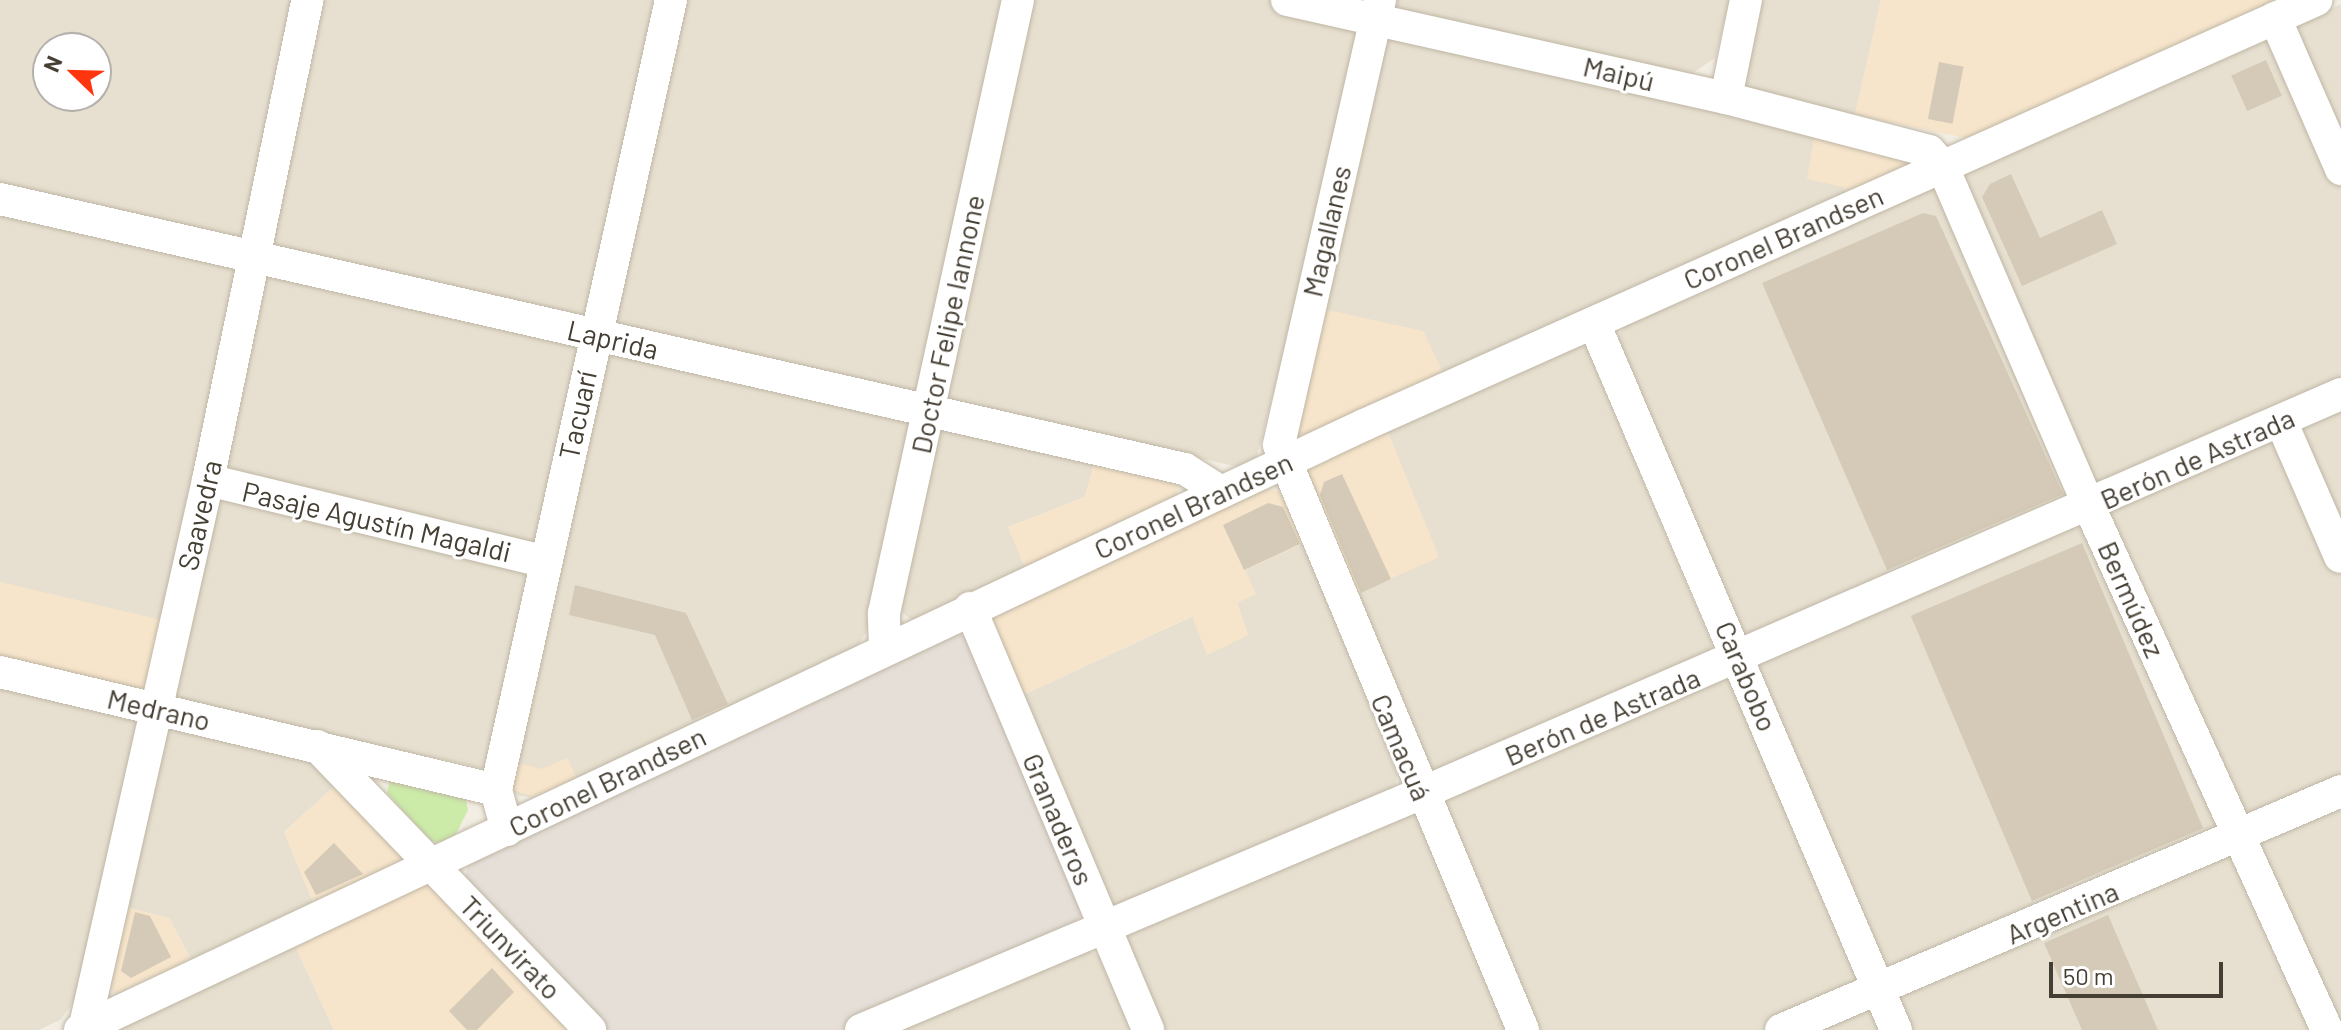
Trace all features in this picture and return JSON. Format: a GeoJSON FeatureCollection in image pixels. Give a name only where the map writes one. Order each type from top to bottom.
{"type":"FeatureCollection","features":[{"type":"Feature","properties":{"kind":"street","name":"Saavedra"},"geometry":{"type":"LineString","coordinates":[[83,1029],[208,480],[307,0]]}},
{"type":"Feature","properties":{"kind":"street","name":"Tacuarí"},"geometry":{"type":"LineString","coordinates":[[507,830],[496,790],[594,335],[671,0]]}},
{"type":"Feature","properties":{"kind":"street","name":"Doctor Felipe Iannone"},"geometry":{"type":"LineString","coordinates":[[885,648],[884,613],[1018,0]]}},
{"type":"Feature","properties":{"kind":"street","name":"Maipú"},"geometry":{"type":"LineString","coordinates":[[1287,0],[1378,10],[1916,145],[1942,165]]}},
{"type":"Feature","properties":{"kind":"street"},"geometry":{"type":"LineString","coordinates":[[1726,98],[1746,0]]}},
{"type":"Feature","properties":{"kind":"street","name":"Coronel Brandsen"},"geometry":{"type":"LineString","coordinates":[[83,1029],[885,648],[1283,463],[1942,165],[2316,0]]}},
{"type":"Feature","properties":{"kind":"street","name":"Magallanes"},"geometry":{"type":"LineString","coordinates":[[1283,463],[1280,424],[1378,10]]}},
{"type":"Feature","properties":{"kind":"street"},"geometry":{"type":"LineString","coordinates":[[2275,18],[2341,169]]}},
{"type":"Feature","properties":{"kind":"street","name":"Bermúdez"},"geometry":{"type":"LineString","coordinates":[[1942,165],[2089,506],[2327,1030]]}},
{"type":"Feature","properties":{"kind":"street","name":"Laprida"},"geometry":{"type":"LineString","coordinates":[[0,199],[252,259],[1185,469],[1221,492]]}},
{"type":"Feature","properties":{"kind":"street","name":"Carabobo"},"geometry":{"type":"LineString","coordinates":[[1594,323],[1896,1030]]}},
{"type":"Feature","properties":{"kind":"street","name":"Berón de Astrada"},"geometry":{"type":"LineString","coordinates":[[861,1030],[1739,657],[2341,394]]}},
{"type":"Feature","properties":{"kind":"street"},"geometry":{"type":"LineString","coordinates":[[2281,421],[2340,557]]}},
{"type":"Feature","properties":{"kind":"street","name":"Camacuá"},"geometry":{"type":"LineString","coordinates":[[1283,463],[1523,1030]]}},
{"type":"Feature","properties":{"kind":"street","name":"Pasaje Agustín Magaldi"},"geometry":{"type":"LineString","coordinates":[[208,480],[546,562]]}},
{"type":"Feature","properties":{"kind":"street","name":"Granaderos"},"geometry":{"type":"LineString","coordinates":[[970,608],[1148,1030]]}},
{"type":"Feature","properties":{"kind":"street","name":"Medrano"},"geometry":{"type":"LineString","coordinates":[[0,672],[496,790]]}},
{"type":"Feature","properties":{"kind":"street"},"geometry":{"type":"LineString","coordinates":[[317,746],[432,864]]}},
{"type":"Feature","properties":{"kind":"street","name":"Argentina"},"geometry":{"type":"LineString","coordinates":[[1781,1030],[2240,837],[2341,791]]}},
{"type":"Feature","properties":{"kind":"street","name":"Triunvirato"},"geometry":{"type":"LineString","coordinates":[[432,864],[590,1030]]}},
{"type":"Feature","properties":{"kind":"shaded area"},"geometry":{"type":"Polygon","coordinates":[[[0,0],[1730,0],[1715,58],[1687,77],[1371,5],[1256,460],[1239,467],[922,397],[871,623],[857,648],[577,779],[534,797],[520,796],[514,793],[509,774],[146,694],[75,1000],[60,1020],[39,1030],[0,1030],[0,0]]]}},
{"type":"Feature","properties":{"kind":"shaded area"},"geometry":{"type":"Polygon","coordinates":[[[1752,0],[1881,0],[1855,115],[1755,93],[1740,84],[1752,0]]]}},
{"type":"Feature","properties":{"kind":"shaded area"},"geometry":{"type":"Polygon","coordinates":[[[1881,0],[2292,0],[1966,138],[1855,115],[1881,0]]]}},
{"type":"Feature","properties":{"kind":"shaded area"},"geometry":{"type":"Polygon","coordinates":[[[2341,4],[2341,1030],[1161,1030],[1127,939],[1129,932],[1755,657],[1616,341],[1625,324],[2341,4]]]}},
{"type":"Feature","properties":{"kind":"shaded area"},"geometry":{"type":"Polygon","coordinates":[[[1392,35],[1816,128],[1848,196],[1445,377],[1314,307],[1379,43],[1392,35]]]}},
{"type":"Feature","properties":{"kind":"shaded area"},"geometry":{"type":"Polygon","coordinates":[[[1816,128],[1919,165],[1848,196],[1844,187],[1807,179],[1816,128]]]}},
{"type":"Feature","properties":{"kind":"shaded area"},"geometry":{"type":"Polygon","coordinates":[[[1314,307],[1423,331],[1445,377],[1313,437],[1302,435],[1295,430],[1314,307]]]}},
{"type":"Feature","properties":{"kind":"shaded area"},"geometry":{"type":"Polygon","coordinates":[[[1579,346],[1587,348],[1712,644],[1709,654],[1429,774],[1350,597],[1387,430],[1579,346]]]}},
{"type":"Feature","properties":{"kind":"shaded area"},"geometry":{"type":"Polygon","coordinates":[[[939,429],[1096,457],[1085,497],[1008,527],[1026,569],[913,621],[899,610],[939,429]]]}},
{"type":"Feature","properties":{"kind":"shaded area"},"geometry":{"type":"Polygon","coordinates":[[[1387,430],[1439,557],[1350,597],[1305,479],[1312,464],[1387,430]]]}},
{"type":"Feature","properties":{"kind":"shaded area"},"geometry":{"type":"Polygon","coordinates":[[[1096,457],[1178,481],[1177,496],[1026,569],[1008,527],[1085,497],[1096,457]]]}},
{"type":"Feature","properties":{"kind":"shaded area"},"geometry":{"type":"Polygon","coordinates":[[[1265,488],[1280,492],[1304,543],[1245,570],[1256,594],[1237,603],[1248,635],[1207,655],[1192,616],[1019,697],[991,622],[993,615],[1265,488]]]}},
{"type":"Feature","properties":{"kind":"shaded area"},"geometry":{"type":"Polygon","coordinates":[[[1304,543],[1397,774],[1395,791],[1118,908],[1112,906],[1019,697],[1193,616],[1248,635],[1237,603],[1244,570],[1304,543]]]}},
{"type":"Feature","properties":{"kind":"shaded area"},"geometry":{"type":"Polygon","coordinates":[[[0,582],[166,621],[146,694],[0,664],[0,582]]]}},
{"type":"Feature","properties":{"kind":"shaded area"},"geometry":{"type":"Polygon","coordinates":[[[946,633],[961,635],[974,644],[1083,912],[1072,928],[842,1030],[602,1030],[465,881],[468,861],[946,633]]]}},
{"type":"Feature","properties":{"kind":"shaded area"},"geometry":{"type":"Polygon","coordinates":[[[171,728],[307,756],[340,781],[284,832],[313,902],[191,959],[169,918],[124,907],[164,733],[171,728]]]}},
{"type":"Feature","properties":{"kind":"shaded area"},"geometry":{"type":"Polygon","coordinates":[[[567,758],[577,779],[534,797],[510,789],[513,762],[542,769],[567,758]]]}},
{"type":"Feature","properties":{"kind":"shaded area"},"geometry":{"type":"Polygon","coordinates":[[[340,781],[403,857],[398,864],[313,902],[284,832],[340,781]]]}},
{"type":"Feature","properties":{"kind":"shaded area"},"geometry":{"type":"Polygon","coordinates":[[[429,881],[573,1030],[334,1030],[291,937],[429,881]]]}},
{"type":"Feature","properties":{"kind":"shaded area"},"geometry":{"type":"Polygon","coordinates":[[[124,907],[169,918],[191,959],[115,995],[109,985],[124,907]]]}},
{"type":"Feature","properties":{"kind":"shaded area"},"geometry":{"type":"Polygon","coordinates":[[[291,937],[334,1030],[99,1030],[291,937]]]}},
{"type":"Feature","properties":{"kind":"shaded area"},"geometry":{"type":"Polygon","coordinates":[[[1087,950],[1103,958],[1134,1030],[889,1030],[1087,950]]]}},
{"type":"Feature","properties":{"kind":"green space"},"geometry":{"type":"Polygon","coordinates":[[[390,779],[465,796],[468,810],[455,836],[442,843],[431,841],[387,793],[390,779]]]}},
{"type":"Feature","properties":{"kind":"building"},"geometry":{"type":"Polygon","coordinates":[[[2266,60],[2282,96],[2247,111],[2231,75],[2266,60]]]}},
{"type":"Feature","properties":{"kind":"building"},"geometry":{"type":"Polygon","coordinates":[[[1939,62],[1964,67],[1952,124],[1928,119],[1939,62]]]}},
{"type":"Feature","properties":{"kind":"building"},"geometry":{"type":"Polygon","coordinates":[[[2011,174],[2040,238],[2102,210],[2117,244],[2022,286],[1982,197],[1990,184],[2011,174]]]}},
{"type":"Feature","properties":{"kind":"building"},"geometry":{"type":"Polygon","coordinates":[[[1923,213],[1936,216],[2063,494],[1887,570],[1762,283],[1923,213]]]}},
{"type":"Feature","properties":{"kind":"building"},"geometry":{"type":"Polygon","coordinates":[[[1342,474],[1391,579],[1361,593],[1320,495],[1324,482],[1342,474]]]}},
{"type":"Feature","properties":{"kind":"building"},"geometry":{"type":"Polygon","coordinates":[[[1268,503],[1283,507],[1300,544],[1244,570],[1223,525],[1268,503]]]}},
{"type":"Feature","properties":{"kind":"building"},"geometry":{"type":"Polygon","coordinates":[[[2082,543],[2203,828],[2032,901],[1911,616],[2082,543]]]}},
{"type":"Feature","properties":{"kind":"building"},"geometry":{"type":"Polygon","coordinates":[[[575,585],[686,613],[728,704],[692,720],[655,635],[569,615],[575,585]]]}},
{"type":"Feature","properties":{"kind":"building"},"geometry":{"type":"Polygon","coordinates":[[[334,843],[363,874],[316,895],[304,872],[334,843]]]}},
{"type":"Feature","properties":{"kind":"building"},"geometry":{"type":"Polygon","coordinates":[[[135,912],[150,916],[171,957],[131,978],[121,971],[135,912]]]}},
{"type":"Feature","properties":{"kind":"building"},"geometry":{"type":"Polygon","coordinates":[[[2108,915],[2158,1030],[2082,1030],[2044,943],[2108,915]]]}},
{"type":"Feature","properties":{"kind":"building"},"geometry":{"type":"Polygon","coordinates":[[[492,968],[514,992],[477,1030],[467,1030],[449,1011],[492,968]]]}}]}
